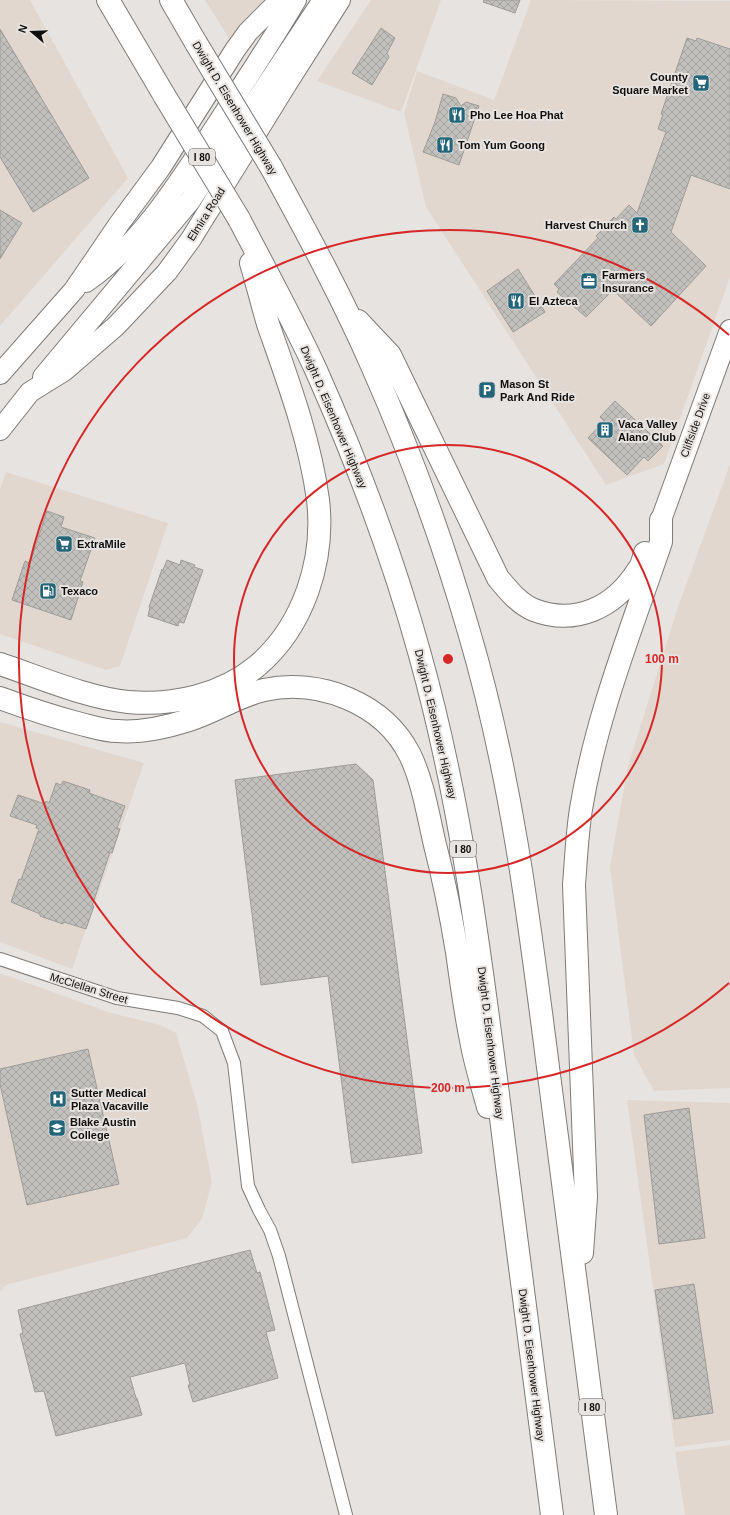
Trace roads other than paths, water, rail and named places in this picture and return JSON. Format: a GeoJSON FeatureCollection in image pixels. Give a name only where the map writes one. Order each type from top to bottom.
{"type":"FeatureCollection","features":[{"type":"Feature","properties":{"kind":"highway","name":"Dwight D. Eisenhower Highway"},"geometry":{"type":"LineString","coordinates":[[108,0],[239,219],[314,367],[347,442],[389,554],[419,652],[448,768],[472,903],[552,1515]]}},
{"type":"Feature","properties":{"kind":"highway","name":"Dwight D. Eisenhower Highway"},"geometry":{"type":"LineString","coordinates":[[171,0],[271,167],[343,304],[372,366],[410,456],[443,546],[470,635],[492,719],[511,805],[521,865],[606,1515]]}},
{"type":"Feature","properties":{"kind":"highway"},"geometry":{"type":"LineString","coordinates":[[0,664],[75,690],[112,699],[161,703],[174,701],[186,699],[220,688],[235,681],[252,670],[278,645],[296,617],[307,593],[316,560],[320,529],[318,500],[300,423],[283,364],[268,322],[239,219]]}},
{"type":"Feature","properties":{"kind":"highway"},"geometry":{"type":"LineString","coordinates":[[343,304],[390,355],[498,578],[514,597],[533,610],[561,616],[584,614],[604,606],[627,586],[639,569],[649,540],[661,520]]}},
{"type":"Feature","properties":{"kind":"highway"},"geometry":{"type":"LineString","coordinates":[[578,1300],[586,1197],[574,885],[580,810],[600,722],[661,542],[661,520]]}},
{"type":"Feature","properties":{"kind":"highway"},"geometry":{"type":"LineString","coordinates":[[0,698],[59,718],[117,732],[150,729],[188,720],[262,690],[285,687],[304,688],[326,691],[349,699],[372,712],[391,728],[409,754],[421,784],[442,873],[471,1040],[511,1199]]}},
{"type":"Feature","properties":{"kind":"main road"},"geometry":{"type":"LineString","coordinates":[[0,374],[74,290],[119,224],[161,167],[235,50],[248,32],[280,0]]}},
{"type":"Feature","properties":{"kind":"main road"},"geometry":{"type":"LineString","coordinates":[[74,290],[105,269],[137,236],[176,186],[255,67],[296,0]]}},
{"type":"Feature","properties":{"kind":"main road","name":"Elmira Road"},"geometry":{"type":"LineString","coordinates":[[0,430],[90,318],[129,275],[190,201],[323,0]]}},
{"type":"Feature","properties":{"kind":"main road","name":"Elmira Road"},"geometry":{"type":"LineString","coordinates":[[30,392],[64,371],[116,326],[167,272],[192,239],[340,0]]}},
{"type":"Feature","properties":{"kind":"main road","name":"Cliffside Drive"},"geometry":{"type":"LineString","coordinates":[[661,520],[730,330]]}},
{"type":"Feature","properties":{"kind":"street","name":"McClellan Street"},"geometry":{"type":"LineString","coordinates":[[0,959],[117,998],[178,1008],[203,1016],[222,1031],[234,1063],[248,1186],[270,1230],[279,1256],[346,1515]]}},
{"type":"Feature","properties":{"kind":"place","name":"County Square Market"},"geometry":{"type":"Point","coordinates":[701,83]}},
{"type":"Feature","properties":{"kind":"place","name":"Pho Lee Hoa Phat"},"geometry":{"type":"Point","coordinates":[457,115]}},
{"type":"Feature","properties":{"kind":"place","name":"Tom Yum Goong"},"geometry":{"type":"Point","coordinates":[445,145]}},
{"type":"Feature","properties":{"kind":"place","name":"Harvest Church"},"geometry":{"type":"Point","coordinates":[640,225]}},
{"type":"Feature","properties":{"kind":"place","name":"Farmers Insurance"},"geometry":{"type":"Point","coordinates":[589,281]}},
{"type":"Feature","properties":{"kind":"place","name":"El Azteca"},"geometry":{"type":"Point","coordinates":[516,301]}},
{"type":"Feature","properties":{"kind":"place","name":"Mason St Park And Ride"},"geometry":{"type":"Point","coordinates":[487,390]}},
{"type":"Feature","properties":{"kind":"place","name":"Vaca Valley Alano Club"},"geometry":{"type":"Point","coordinates":[605,430]}},
{"type":"Feature","properties":{"kind":"place","name":"ExtraMile"},"geometry":{"type":"Point","coordinates":[64,544]}},
{"type":"Feature","properties":{"kind":"place","name":"Texaco"},"geometry":{"type":"Point","coordinates":[48,591]}},
{"type":"Feature","properties":{"kind":"place","name":"Sutter Medical Plaza Vacaville"},"geometry":{"type":"Point","coordinates":[58,1099]}},
{"type":"Feature","properties":{"kind":"place","name":"Blake Austin College"},"geometry":{"type":"Point","coordinates":[57,1128]}}]}
